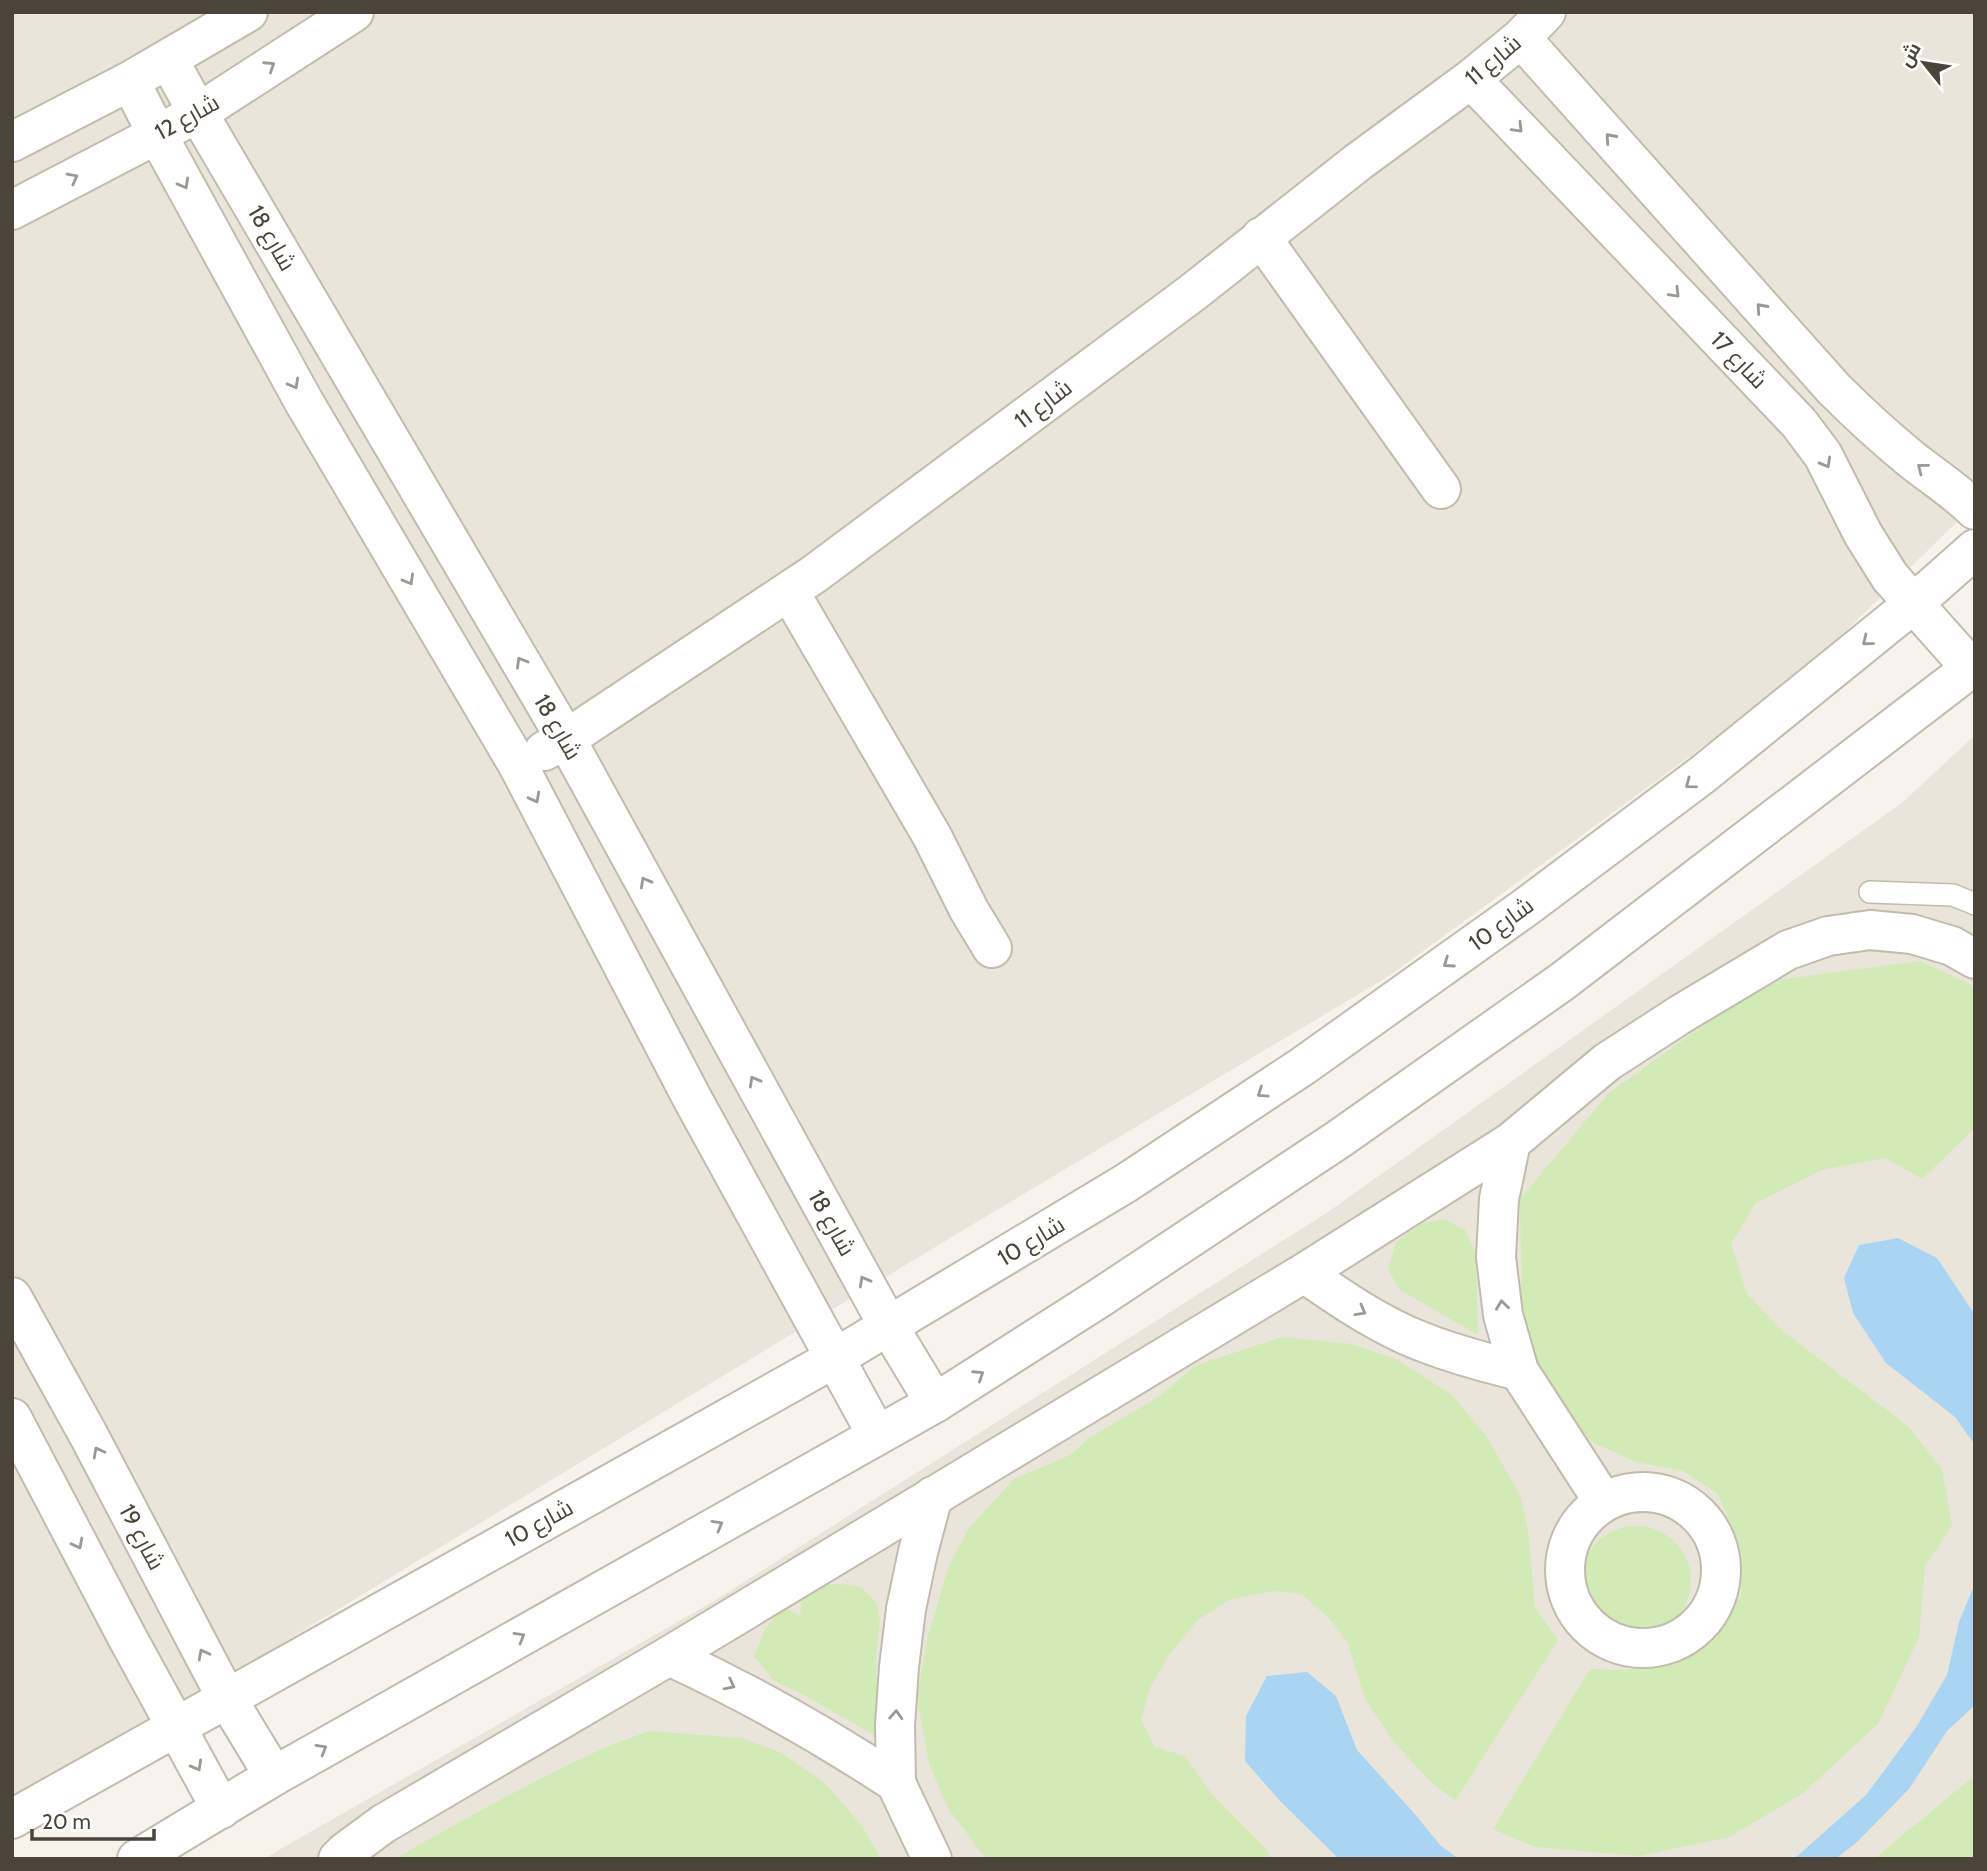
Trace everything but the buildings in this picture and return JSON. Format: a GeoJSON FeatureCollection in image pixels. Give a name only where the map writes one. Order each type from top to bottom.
{"type":"FeatureCollection","features":[{"type":"Feature","properties":{"kind":"street"},"geometry":{"type":"LineString","coordinates":[[12,142],[130,81],[248,12]]}},
{"type":"Feature","properties":{"kind":"street","name":"شارع 12"},"geometry":{"type":"LineString","coordinates":[[12,210],[198,113],[354,12]]}},
{"type":"Feature","properties":{"kind":"street"},"geometry":{"type":"LineString","coordinates":[[1534,25],[1834,390],[1872,427],[1961,496],[1975,510]]}},
{"type":"Feature","properties":{"kind":"street","name":"شارع 11"},"geometry":{"type":"LineString","coordinates":[[518,765],[566,739],[813,575],[1181,301],[1358,162],[1471,79],[1534,25]]}},
{"type":"Feature","properties":{"kind":"street","name":"شارع 18"},"geometry":{"type":"LineString","coordinates":[[168,59],[566,739],[889,1327],[935,1403]]}},
{"type":"Feature","properties":{"kind":"street","name":"شارع 17"},"geometry":{"type":"LineString","coordinates":[[1471,79],[1799,423],[1823,455],[1863,534],[1890,578],[1973,667]]}},
{"type":"Feature","properties":{"kind":"street"},"geometry":{"type":"LineString","coordinates":[[130,81],[304,402],[518,765],[692,1098],[877,1435]]}},
{"type":"Feature","properties":{"kind":"street"},"geometry":{"type":"LineString","coordinates":[[1261,237],[1441,489]]}},
{"type":"Feature","properties":{"kind":"street","name":"شارع 10"},"geometry":{"type":"LineString","coordinates":[[12,1818],[835,1358],[1126,1183],[1303,1066],[1526,907],[1702,775],[1913,604],[1975,549]]}},
{"type":"Feature","properties":{"kind":"street"},"geometry":{"type":"LineString","coordinates":[[789,591],[932,836],[969,910],[992,948]]}},
{"type":"Feature","properties":{"kind":"street"},"geometry":{"type":"LineString","coordinates":[[137,1859],[274,1776],[935,1403],[1101,1297],[1339,1139],[1563,981],[1973,667]]}},
{"type":"Feature","properties":{"kind":"street"},"geometry":{"type":"LineString","coordinates":[[338,1859],[383,1824],[669,1656],[1304,1273],[1511,1142],[1608,1062],[1681,1014],[1788,950],[1828,936],[1870,930],[1912,934],[1952,946],[1975,959]]}},
{"type":"Feature","properties":{"kind":"street"},"geometry":{"type":"LineString","coordinates":[[1511,1142],[1499,1199],[1496,1257],[1503,1315],[1519,1371],[1603,1501]]}},
{"type":"Feature","properties":{"kind":"street"},"geometry":{"type":"LineString","coordinates":[[1304,1273],[1353,1307],[1405,1335],[1461,1356],[1519,1371]]}},
{"type":"Feature","properties":{"kind":"street","name":"شارع 19"},"geometry":{"type":"LineString","coordinates":[[12,1297],[89,1436],[226,1697],[274,1776]]}},
{"type":"Feature","properties":{"kind":"street"},"geometry":{"type":"LineString","coordinates":[[12,1419],[221,1809]]}},
{"type":"Feature","properties":{"kind":"street"},"geometry":{"type":"LineString","coordinates":[[1636,1492],[1669,1495],[1698,1513],[1717,1541],[1722,1574],[1713,1608],[1691,1633],[1661,1648],[1627,1648],[1596,1635],[1575,1612],[1564,1582],[1566,1551],[1580,1522],[1603,1501],[1636,1492]]}},
{"type":"Feature","properties":{"kind":"street"},"geometry":{"type":"LineString","coordinates":[[932,1859],[896,1783],[895,1725],[905,1620],[918,1552],[933,1496]]}},
{"type":"Feature","properties":{"kind":"street"},"geometry":{"type":"LineString","coordinates":[[669,1656],[728,1683],[785,1714],[896,1783]]}},
{"type":"Feature","properties":{"kind":"lane"},"geometry":{"type":"LineString","coordinates":[[1870,892],[1953,895],[1975,904]]}},
{"type":"Feature","properties":{"kind":"shaded area"},"geometry":{"type":"Polygon","coordinates":[[[12,12],[1975,12],[1975,504],[1800,676],[1389,976],[965,1229],[12,1807],[12,12]]]}},
{"type":"Feature","properties":{"kind":"shaded area"},"geometry":{"type":"Polygon","coordinates":[[[1975,735],[1975,1859],[263,1859],[714,1601],[1328,1212],[1902,803],[1975,735]]]}},
{"type":"Feature","properties":{"kind":"green space"},"geometry":{"type":"Polygon","coordinates":[[[1920,961],[1975,988],[1975,1128],[1922,1179],[1885,1158],[1822,1170],[1756,1203],[1731,1244],[1747,1294],[1784,1332],[1908,1426],[1942,1469],[1952,1526],[1925,1566],[1919,1637],[1878,1724],[1802,1794],[1729,1837],[1640,1856],[1535,1847],[1493,1829],[1590,1669],[1618,1670],[1674,1665],[1710,1641],[1741,1595],[1739,1545],[1718,1494],[1683,1471],[1636,1462],[1579,1436],[1541,1386],[1522,1322],[1520,1199],[1609,1093],[1764,982],[1920,961]]]}},
{"type":"Feature","properties":{"kind":"green space"},"geometry":{"type":"Polygon","coordinates":[[[1445,1219],[1465,1230],[1476,1255],[1478,1335],[1400,1290],[1388,1270],[1396,1242],[1423,1223],[1445,1219]]]}},
{"type":"Feature","properties":{"kind":"green space"},"geometry":{"type":"Polygon","coordinates":[[[1282,1337],[1352,1344],[1396,1359],[1452,1395],[1487,1437],[1520,1495],[1528,1529],[1535,1608],[1558,1640],[1455,1801],[1429,1780],[1394,1742],[1365,1699],[1348,1643],[1329,1618],[1301,1594],[1275,1591],[1231,1599],[1198,1620],[1168,1656],[1150,1688],[1141,1720],[1155,1747],[1185,1756],[1211,1793],[1265,1848],[1272,1859],[986,1859],[948,1808],[929,1764],[917,1697],[928,1636],[948,1568],[969,1528],[1014,1479],[1070,1455],[1089,1438],[1160,1396],[1194,1366],[1282,1337]]]}},
{"type":"Feature","properties":{"kind":"green space"},"geometry":{"type":"Polygon","coordinates":[[[1636,1526],[1657,1530],[1675,1542],[1687,1560],[1691,1581],[1687,1602],[1675,1620],[1657,1632],[1636,1636],[1615,1632],[1597,1620],[1585,1602],[1581,1581],[1585,1560],[1597,1542],[1615,1530],[1636,1526]]]}},
{"type":"Feature","properties":{"kind":"green space"},"geometry":{"type":"Polygon","coordinates":[[[821,1584],[861,1587],[876,1602],[880,1621],[876,1657],[878,1737],[774,1681],[754,1656],[765,1629],[783,1606],[800,1616],[802,1597],[821,1584]]]}},
{"type":"Feature","properties":{"kind":"green space"},"geometry":{"type":"Polygon","coordinates":[[[650,1731],[741,1738],[780,1752],[825,1783],[862,1826],[881,1859],[395,1859],[549,1774],[650,1731]]]}},
{"type":"Feature","properties":{"kind":"green space"},"geometry":{"type":"Polygon","coordinates":[[[1975,1775],[1975,1859],[1874,1859],[1975,1775]]]}},
{"type":"Feature","properties":{"kind":"water"},"geometry":{"type":"Polygon","coordinates":[[[1898,1238],[1937,1258],[1975,1315],[1975,1445],[1955,1417],[1886,1363],[1853,1313],[1844,1278],[1859,1245],[1898,1238]]]}},
{"type":"Feature","properties":{"kind":"water"},"geometry":{"type":"Polygon","coordinates":[[[1975,1583],[1975,1705],[1947,1731],[1909,1789],[1855,1844],[1835,1859],[1794,1859],[1866,1795],[1915,1729],[1947,1675],[1959,1622],[1975,1583]]]}},
{"type":"Feature","properties":{"kind":"water"},"geometry":{"type":"Polygon","coordinates":[[[1307,1672],[1336,1696],[1357,1750],[1441,1846],[1459,1859],[1337,1859],[1245,1761],[1246,1716],[1267,1676],[1307,1672]]]}}]}
